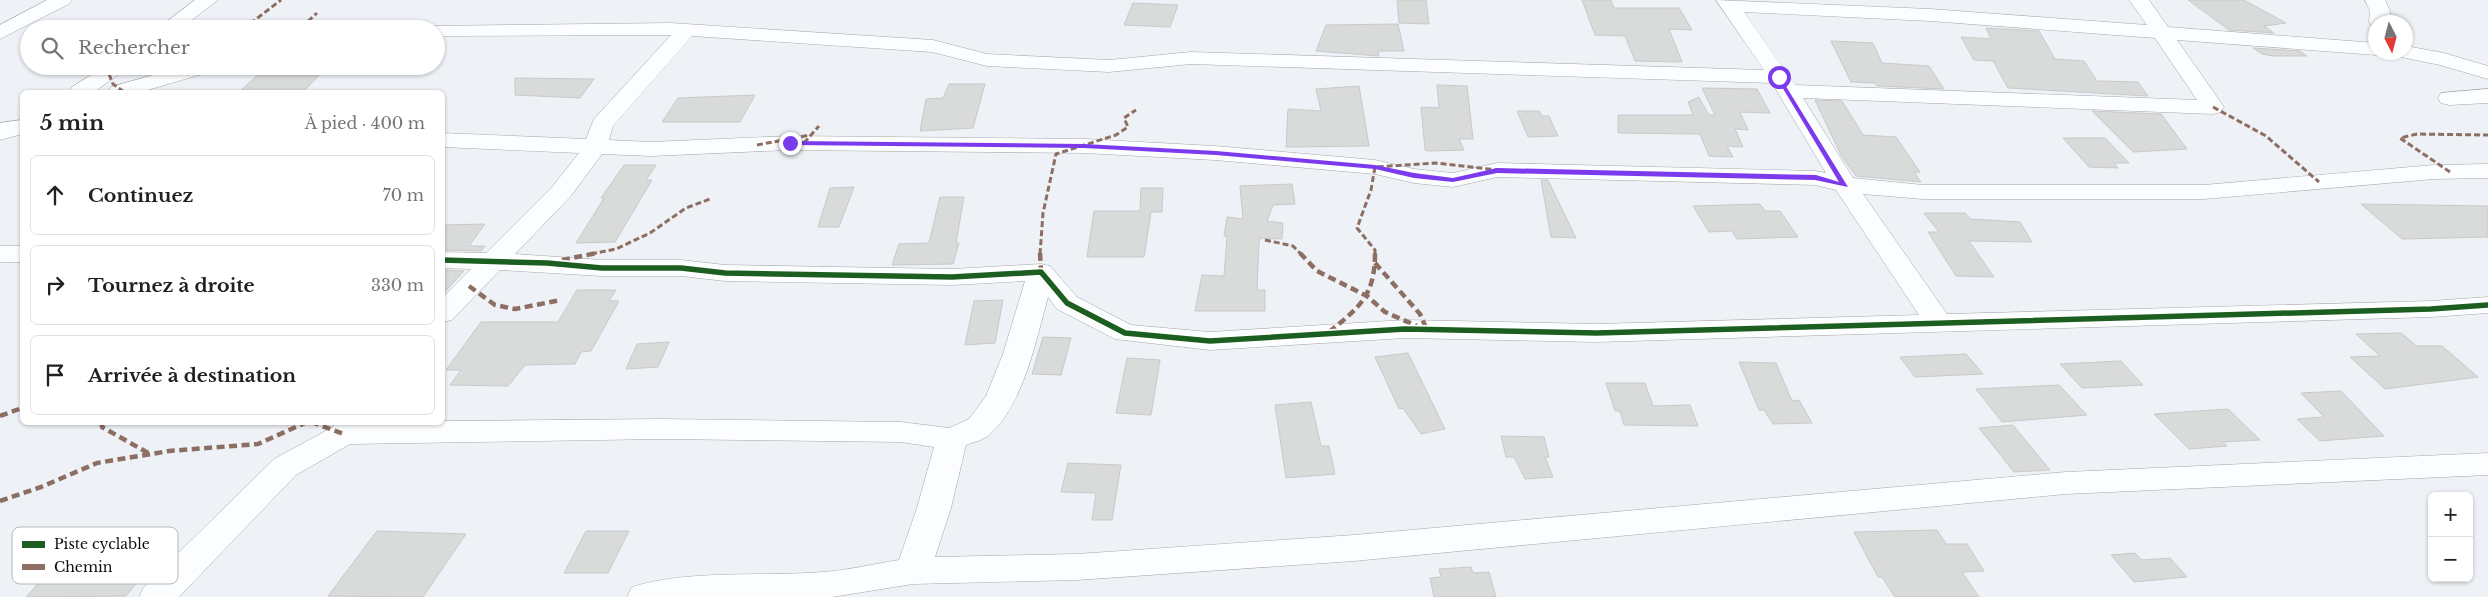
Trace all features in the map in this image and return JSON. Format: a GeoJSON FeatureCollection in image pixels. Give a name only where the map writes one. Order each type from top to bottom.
{"type":"FeatureCollection","features":[{"type":"Feature","properties":{"kind":"street"},"geometry":{"type":"LineString","coordinates":[[24,20],[62,0]]}},
{"type":"Feature","properties":{"kind":"street"},"geometry":{"type":"LineString","coordinates":[[180,20],[208,0]]}},
{"type":"Feature","properties":{"kind":"street"},"geometry":{"type":"LineString","coordinates":[[445,30],[686,30],[933,46],[987,60],[1100,65],[1191,58],[1783,84],[2213,107],[2164,33],[2139,0]]}},
{"type":"Feature","properties":{"kind":"street"},"geometry":{"type":"LineString","coordinates":[[2375,0],[2380,11],[2380,15]]}},
{"type":"Feature","properties":{"kind":"street"},"geometry":{"type":"LineString","coordinates":[[1727,2],[1930,15],[2368,48]]}},
{"type":"Feature","properties":{"kind":"street"},"geometry":{"type":"LineString","coordinates":[[1727,2],[1783,84],[1845,185],[1938,322]]}},
{"type":"Feature","properties":{"kind":"street"},"geometry":{"type":"LineString","coordinates":[[0,33],[20,22]]}},
{"type":"Feature","properties":{"kind":"street"},"geometry":{"type":"LineString","coordinates":[[445,311],[561,192],[596,146],[602,124],[686,30]]}},
{"type":"Feature","properties":{"kind":"street"},"geometry":{"type":"LineString","coordinates":[[2317,44],[2368,35]]}},
{"type":"Feature","properties":{"kind":"street"},"geometry":{"type":"LineString","coordinates":[[2413,54],[2444,60],[2488,73]]}},
{"type":"Feature","properties":{"kind":"street"},"geometry":{"type":"LineString","coordinates":[[83,90],[106,75]]}},
{"type":"Feature","properties":{"kind":"street"},"geometry":{"type":"LineString","coordinates":[[126,90],[178,75]]}},
{"type":"Feature","properties":{"kind":"street"},"geometry":{"type":"LineString","coordinates":[[2449,98],[2488,96]]}},
{"type":"Feature","properties":{"kind":"street"},"geometry":{"type":"LineString","coordinates":[[445,140],[651,149],[790,143],[1084,146],[1216,153],[1356,166],[1453,180],[1497,170],[1582,171],[1816,178],[1845,185],[1923,192],[2204,192],[2434,172],[2488,171]]}},
{"type":"Feature","properties":{"kind":"street"},"geometry":{"type":"LineString","coordinates":[[0,254],[20,254]]}},
{"type":"Feature","properties":{"kind":"street"},"geometry":{"type":"LineString","coordinates":[[445,260],[602,268],[681,268],[726,273],[952,277],[1041,272]]}},
{"type":"Feature","properties":{"kind":"street"},"geometry":{"type":"LineString","coordinates":[[1041,272],[1067,303],[1125,333],[1210,342],[1405,329],[1597,334],[1938,322],[2421,309],[2488,305]]}},
{"type":"Feature","properties":{"kind":"street"},"geometry":{"type":"LineString","coordinates":[[178,576],[285,467],[349,428],[901,432],[952,439],[979,428],[997,402],[1011,368],[1041,272]]}},
{"type":"Feature","properties":{"kind":"street"},"geometry":{"type":"LineString","coordinates":[[913,571],[934,508],[952,439]]}},
{"type":"Feature","properties":{"kind":"street"},"geometry":{"type":"LineString","coordinates":[[645,597],[714,589],[824,585],[913,571],[1077,567],[1354,548],[2066,483],[2488,464]]}},
{"type":"Feature","properties":{"kind":"street"},"geometry":{"type":"LineString","coordinates":[[157,597],[170,584]]}},
{"type":"Feature","properties":{"kind":"building"},"geometry":{"type":"Polygon","coordinates":[[[1397,0],[1426,0],[1429,24],[1399,23],[1397,0]]]}},
{"type":"Feature","properties":{"kind":"building"},"geometry":{"type":"Polygon","coordinates":[[[1582,0],[1611,0],[1614,8],[1679,8],[1692,30],[1669,29],[1682,62],[1635,61],[1625,36],[1595,35],[1582,0]]]}},
{"type":"Feature","properties":{"kind":"building"},"geometry":{"type":"Polygon","coordinates":[[[2188,0],[2244,0],[2286,23],[2264,26],[2274,33],[2229,30],[2188,0]]]}},
{"type":"Feature","properties":{"kind":"building"},"geometry":{"type":"Polygon","coordinates":[[[1133,3],[1178,5],[1170,27],[1124,25],[1133,3]]]}},
{"type":"Feature","properties":{"kind":"building"},"geometry":{"type":"Polygon","coordinates":[[[1398,24],[1404,51],[1378,51],[1379,56],[1316,51],[1326,25],[1398,24]]]}},
{"type":"Feature","properties":{"kind":"building"},"geometry":{"type":"Polygon","coordinates":[[[1986,28],[2039,31],[2055,59],[2084,61],[2097,81],[2138,82],[2148,96],[2008,88],[1993,61],[1974,60],[1961,37],[1991,39],[1986,28]]]}},
{"type":"Feature","properties":{"kind":"building"},"geometry":{"type":"Polygon","coordinates":[[[1831,41],[1873,43],[1882,63],[1929,66],[1944,89],[1877,86],[1875,83],[1851,82],[1831,41]]]}},
{"type":"Feature","properties":{"kind":"building"},"geometry":{"type":"Polygon","coordinates":[[[2253,48],[2300,51],[2307,56],[2273,56],[2262,54],[2253,48]]]}},
{"type":"Feature","properties":{"kind":"building"},"geometry":{"type":"Polygon","coordinates":[[[258,75],[319,75],[305,90],[241,90],[258,75]]]}},
{"type":"Feature","properties":{"kind":"building"},"geometry":{"type":"Polygon","coordinates":[[[515,78],[594,79],[580,98],[515,95],[515,78]]]}},
{"type":"Feature","properties":{"kind":"building"},"geometry":{"type":"Polygon","coordinates":[[[949,84],[985,84],[973,128],[920,131],[926,99],[943,98],[949,84]]]}},
{"type":"Feature","properties":{"kind":"building"},"geometry":{"type":"Polygon","coordinates":[[[1437,85],[1467,86],[1473,139],[1459,139],[1464,150],[1425,150],[1421,107],[1439,108],[1437,85]]]}},
{"type":"Feature","properties":{"kind":"building"},"geometry":{"type":"Polygon","coordinates":[[[1359,86],[1369,146],[1286,147],[1288,109],[1321,111],[1316,89],[1359,86]]]}},
{"type":"Feature","properties":{"kind":"building"},"geometry":{"type":"Polygon","coordinates":[[[1702,88],[1757,89],[1770,113],[1740,112],[1748,130],[1735,129],[1743,147],[1727,146],[1733,157],[1709,156],[1700,134],[1618,133],[1618,115],[1693,115],[1688,102],[1699,97],[1709,115],[1715,115],[1702,88]]]}},
{"type":"Feature","properties":{"kind":"building"},"geometry":{"type":"Polygon","coordinates":[[[755,95],[740,122],[662,122],[678,98],[755,95]]]}},
{"type":"Feature","properties":{"kind":"building"},"geometry":{"type":"Polygon","coordinates":[[[1815,100],[1842,101],[1863,135],[1896,137],[1920,172],[1914,172],[1921,182],[1856,176],[1841,155],[1815,100]]]}},
{"type":"Feature","properties":{"kind":"building"},"geometry":{"type":"Polygon","coordinates":[[[1517,111],[1539,111],[1542,116],[1549,116],[1558,136],[1528,137],[1517,111]]]}},
{"type":"Feature","properties":{"kind":"building"},"geometry":{"type":"Polygon","coordinates":[[[2092,111],[2161,114],[2187,149],[2133,152],[2092,111]]]}},
{"type":"Feature","properties":{"kind":"building"},"geometry":{"type":"Polygon","coordinates":[[[2063,138],[2105,138],[2129,163],[2114,163],[2118,168],[2089,167],[2063,138]]]}},
{"type":"Feature","properties":{"kind":"building"},"geometry":{"type":"Polygon","coordinates":[[[624,165],[656,165],[646,180],[652,180],[615,242],[576,243],[604,198],[601,198],[624,165]]]}},
{"type":"Feature","properties":{"kind":"building"},"geometry":{"type":"Polygon","coordinates":[[[1541,180],[1548,180],[1576,238],[1551,237],[1541,180]]]}},
{"type":"Feature","properties":{"kind":"building"},"geometry":{"type":"Polygon","coordinates":[[[1292,184],[1295,204],[1273,205],[1267,221],[1283,223],[1282,239],[1260,238],[1257,290],[1265,290],[1265,311],[1195,311],[1202,275],[1224,276],[1227,236],[1224,236],[1227,217],[1243,219],[1240,186],[1292,184]]]}},
{"type":"Feature","properties":{"kind":"building"},"geometry":{"type":"Polygon","coordinates":[[[854,187],[839,227],[818,227],[830,188],[854,187]]]}},
{"type":"Feature","properties":{"kind":"building"},"geometry":{"type":"Polygon","coordinates":[[[1141,188],[1163,188],[1162,212],[1151,212],[1144,257],[1087,257],[1094,211],[1140,211],[1141,188]]]}},
{"type":"Feature","properties":{"kind":"building"},"geometry":{"type":"Polygon","coordinates":[[[940,197],[964,197],[956,243],[959,243],[953,264],[892,265],[899,244],[929,243],[940,197]]]}},
{"type":"Feature","properties":{"kind":"building"},"geometry":{"type":"Polygon","coordinates":[[[1760,204],[1765,211],[1780,211],[1798,237],[1737,239],[1732,231],[1709,232],[1693,206],[1760,204]]]}},
{"type":"Feature","properties":{"kind":"building"},"geometry":{"type":"Polygon","coordinates":[[[2361,204],[2488,206],[2488,237],[2402,239],[2361,204]]]}},
{"type":"Feature","properties":{"kind":"building"},"geometry":{"type":"Polygon","coordinates":[[[1924,213],[1965,213],[1970,219],[2020,222],[2032,242],[1969,241],[1994,277],[1956,276],[1928,232],[1939,232],[1924,213]]]}},
{"type":"Feature","properties":{"kind":"building"},"geometry":{"type":"Polygon","coordinates":[[[485,224],[469,246],[485,246],[481,251],[445,250],[445,225],[485,224]]]}},
{"type":"Feature","properties":{"kind":"building"},"geometry":{"type":"Polygon","coordinates":[[[445,270],[464,271],[445,292],[445,270]]]}},
{"type":"Feature","properties":{"kind":"building"},"geometry":{"type":"Polygon","coordinates":[[[577,290],[616,290],[609,301],[619,301],[591,351],[581,352],[575,364],[525,365],[508,386],[450,385],[461,370],[446,370],[481,322],[558,322],[577,290]]]}},
{"type":"Feature","properties":{"kind":"building"},"geometry":{"type":"Polygon","coordinates":[[[1003,300],[995,343],[965,345],[974,301],[1003,300]]]}},
{"type":"Feature","properties":{"kind":"building"},"geometry":{"type":"Polygon","coordinates":[[[2401,333],[2417,346],[2442,346],[2478,377],[2385,389],[2350,357],[2380,356],[2356,334],[2401,333]]]}},
{"type":"Feature","properties":{"kind":"building"},"geometry":{"type":"Polygon","coordinates":[[[1043,337],[1071,338],[1061,375],[1032,374],[1043,337]]]}},
{"type":"Feature","properties":{"kind":"building"},"geometry":{"type":"Polygon","coordinates":[[[669,342],[658,367],[626,369],[637,344],[669,342]]]}},
{"type":"Feature","properties":{"kind":"building"},"geometry":{"type":"Polygon","coordinates":[[[1408,353],[1445,429],[1421,434],[1403,408],[1399,409],[1375,357],[1408,353]]]}},
{"type":"Feature","properties":{"kind":"building"},"geometry":{"type":"Polygon","coordinates":[[[1966,354],[1983,374],[1915,377],[1900,357],[1966,354]]]}},
{"type":"Feature","properties":{"kind":"building"},"geometry":{"type":"Polygon","coordinates":[[[1127,358],[1160,360],[1151,415],[1116,413],[1127,358]]]}},
{"type":"Feature","properties":{"kind":"building"},"geometry":{"type":"Polygon","coordinates":[[[2121,361],[2143,385],[2082,388],[2060,364],[2121,361]]]}},
{"type":"Feature","properties":{"kind":"building"},"geometry":{"type":"Polygon","coordinates":[[[1739,362],[1776,363],[1792,401],[1799,400],[1812,423],[1773,424],[1764,410],[1759,410],[1739,362]]]}},
{"type":"Feature","properties":{"kind":"building"},"geometry":{"type":"Polygon","coordinates":[[[1606,383],[1645,383],[1653,406],[1690,405],[1698,426],[1624,425],[1620,411],[1615,411],[1606,383]]]}},
{"type":"Feature","properties":{"kind":"building"},"geometry":{"type":"Polygon","coordinates":[[[2059,385],[2087,415],[2002,422],[1976,389],[2059,385]]]}},
{"type":"Feature","properties":{"kind":"building"},"geometry":{"type":"Polygon","coordinates":[[[2341,391],[2384,436],[2320,441],[2297,419],[2324,417],[2301,393],[2341,391]]]}},
{"type":"Feature","properties":{"kind":"building"},"geometry":{"type":"Polygon","coordinates":[[[1311,402],[1321,446],[1329,446],[1335,474],[1286,478],[1275,405],[1311,402]]]}},
{"type":"Feature","properties":{"kind":"building"},"geometry":{"type":"Polygon","coordinates":[[[2228,409],[2260,440],[2223,442],[2227,446],[2189,449],[2154,414],[2228,409]]]}},
{"type":"Feature","properties":{"kind":"building"},"geometry":{"type":"Polygon","coordinates":[[[2013,425],[2050,470],[2014,472],[1979,428],[2013,425]]]}},
{"type":"Feature","properties":{"kind":"building"},"geometry":{"type":"Polygon","coordinates":[[[1501,436],[1544,437],[1549,457],[1545,457],[1553,477],[1525,479],[1514,457],[1506,457],[1501,436]]]}},
{"type":"Feature","properties":{"kind":"building"},"geometry":{"type":"Polygon","coordinates":[[[1068,463],[1121,465],[1112,520],[1092,520],[1096,493],[1061,492],[1068,463]]]}},
{"type":"Feature","properties":{"kind":"building"},"geometry":{"type":"Polygon","coordinates":[[[1937,530],[1946,544],[1967,544],[1984,571],[1962,572],[1979,597],[1895,597],[1882,577],[1878,577],[1854,532],[1937,530]]]}},
{"type":"Feature","properties":{"kind":"building"},"geometry":{"type":"Polygon","coordinates":[[[377,531],[466,534],[423,597],[328,596],[377,531]]]}},
{"type":"Feature","properties":{"kind":"building"},"geometry":{"type":"Polygon","coordinates":[[[586,531],[629,531],[608,573],[564,573],[586,531]]]}},
{"type":"Feature","properties":{"kind":"building"},"geometry":{"type":"Polygon","coordinates":[[[2135,553],[2142,560],[2170,558],[2187,577],[2134,582],[2111,555],[2135,553]]]}},
{"type":"Feature","properties":{"kind":"building"},"geometry":{"type":"Polygon","coordinates":[[[1471,567],[1473,573],[1489,572],[1496,597],[1434,597],[1430,578],[1441,577],[1439,569],[1471,567]]]}},
{"type":"Feature","properties":{"kind":"building"},"geometry":{"type":"Polygon","coordinates":[[[38,584],[136,584],[126,596],[26,597],[38,584]]]}},
{"type":"Feature","properties":{"kind":"marked path"},"geometry":{"type":"LineString","coordinates":[[254,20],[281,0]]}},
{"type":"Feature","properties":{"kind":"marked path"},"geometry":{"type":"LineString","coordinates":[[309,20],[317,13]]}},
{"type":"Feature","properties":{"kind":"marked path"},"geometry":{"type":"LineString","coordinates":[[109,75],[113,84],[121,90]]}},
{"type":"Feature","properties":{"kind":"marked path"},"geometry":{"type":"LineString","coordinates":[[2213,107],[2266,136],[2319,182]]}},
{"type":"Feature","properties":{"kind":"marked path"},"geometry":{"type":"LineString","coordinates":[[1041,272],[1041,227],[1056,154],[1116,135],[1128,127],[1124,118],[1136,110]]}},
{"type":"Feature","properties":{"kind":"marked path"},"geometry":{"type":"LineString","coordinates":[[804,143],[819,126]]}},
{"type":"Feature","properties":{"kind":"marked path"},"geometry":{"type":"LineString","coordinates":[[2450,172],[2400,138],[2417,134],[2488,135]]}},
{"type":"Feature","properties":{"kind":"marked path"},"geometry":{"type":"LineString","coordinates":[[757,145],[810,135]]}},
{"type":"Feature","properties":{"kind":"marked path"},"geometry":{"type":"LineString","coordinates":[[1329,332],[1350,315],[1367,296],[1375,271],[1375,250],[1357,228],[1371,190],[1375,167],[1436,163],[1497,170]]}},
{"type":"Feature","properties":{"kind":"marked path"},"geometry":{"type":"LineString","coordinates":[[562,260],[616,249],[650,233],[686,208],[710,199]]}},
{"type":"Feature","properties":{"kind":"marked path"},"geometry":{"type":"LineString","coordinates":[[1265,240],[1293,246],[1317,271],[1367,296],[1385,312],[1417,326]]}},
{"type":"Feature","properties":{"kind":"marked path"},"geometry":{"type":"LineString","coordinates":[[1375,263],[1420,314],[1427,330]]}},
{"type":"Feature","properties":{"kind":"marked path"},"geometry":{"type":"LineString","coordinates":[[469,286],[495,305],[515,309],[561,300]]}},
{"type":"Feature","properties":{"kind":"marked path"},"geometry":{"type":"LineString","coordinates":[[0,416],[20,409]]}},
{"type":"Feature","properties":{"kind":"marked path"},"geometry":{"type":"LineString","coordinates":[[102,425],[102,427],[150,454]]}},
{"type":"Feature","properties":{"kind":"marked path"},"geometry":{"type":"LineString","coordinates":[[0,501],[41,487],[97,463],[169,451],[258,444],[300,425]]}},
{"type":"Feature","properties":{"kind":"marked path"},"geometry":{"type":"LineString","coordinates":[[319,425],[344,434]]}},
{"type":"Feature","properties":{"kind":"cycle path"},"geometry":{"type":"LineString","coordinates":[[445,260],[547,263],[602,268],[681,268],[725,273],[952,277],[1041,272],[1067,303],[1125,333],[1210,341],[1405,329],[1597,333],[2431,309],[2488,305]]}},
{"type":"Feature","properties":{"kind":"route"},"geometry":{"type":"LineString","coordinates":[[790,143],[1084,146],[1216,153],[1375,167],[1414,176],[1453,180],[1497,170],[1816,178],[1845,185],[1779,77]]}}]}
